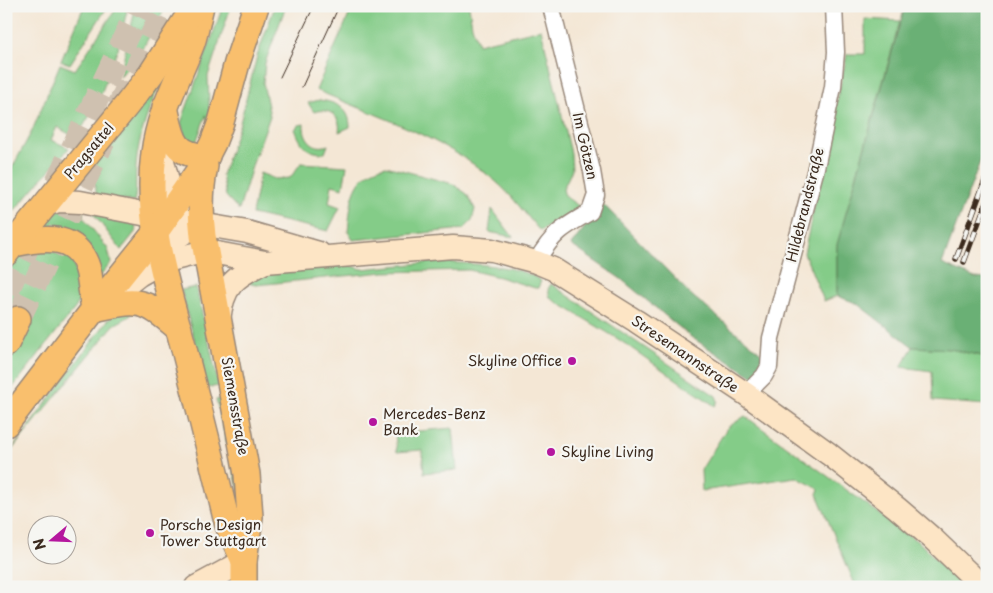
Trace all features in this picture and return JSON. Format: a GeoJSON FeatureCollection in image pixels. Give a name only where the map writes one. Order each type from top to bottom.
{"type":"FeatureCollection","features":[{"type":"Feature","properties":{"kind":"main road","name":"Pragsattel"},"geometry":{"type":"LineString","coordinates":[[45,204],[151,74],[195,6]]}},
{"type":"Feature","properties":{"kind":"main road"},"geometry":{"type":"LineString","coordinates":[[201,6],[192,42],[165,107],[157,135],[151,185],[174,221],[206,251]]}},
{"type":"Feature","properties":{"kind":"main road"},"geometry":{"type":"LineString","coordinates":[[6,424],[94,309],[200,190],[207,156],[221,122],[237,63],[256,6]]}},
{"type":"Feature","properties":{"kind":"main road"},"geometry":{"type":"LineString","coordinates":[[165,107],[176,144],[183,152],[195,156],[207,156]]}},
{"type":"Feature","properties":{"kind":"main road","name":"Pragsattel"},"geometry":{"type":"LineString","coordinates":[[45,204],[59,201],[80,202],[174,221]]}},
{"type":"Feature","properties":{"kind":"main road"},"geometry":{"type":"LineString","coordinates":[[10,249],[45,204]]}},
{"type":"Feature","properties":{"kind":"main road"},"geometry":{"type":"LineString","coordinates":[[174,221],[162,262],[179,329]]}},
{"type":"Feature","properties":{"kind":"main road","name":"Stresemannstraße"},"geometry":{"type":"LineString","coordinates":[[174,221],[247,232],[312,252],[335,256]]}},
{"type":"Feature","properties":{"kind":"main road"},"geometry":{"type":"LineString","coordinates":[[10,249],[43,238],[57,239],[68,243],[80,255],[89,273],[94,309]]}},
{"type":"Feature","properties":{"kind":"main road","name":"Stresemannstraße"},"geometry":{"type":"LineString","coordinates":[[206,251],[265,262],[453,247],[492,250],[554,269],[746,394],[829,454],[872,487],[933,539],[983,587]]}},
{"type":"Feature","properties":{"kind":"main road"},"geometry":{"type":"LineString","coordinates":[[94,309],[139,275],[162,262],[206,251]]}},
{"type":"Feature","properties":{"kind":"main road","name":"Siemensstraße"},"geometry":{"type":"LineString","coordinates":[[206,251],[248,482],[250,517],[244,562],[244,587]]}},
{"type":"Feature","properties":{"kind":"main road"},"geometry":{"type":"LineString","coordinates":[[219,320],[221,304],[234,279],[265,262]]}},
{"type":"Feature","properties":{"kind":"main road"},"geometry":{"type":"LineString","coordinates":[[94,309],[117,304],[140,303],[159,312],[179,329]]}},
{"type":"Feature","properties":{"kind":"main road"},"geometry":{"type":"LineString","coordinates":[[6,344],[18,319]]}},
{"type":"Feature","properties":{"kind":"main road","name":"Siemensstraße"},"geometry":{"type":"LineString","coordinates":[[179,329],[228,525],[244,562]]}},
{"type":"Feature","properties":{"kind":"main road"},"geometry":{"type":"LineString","coordinates":[[198,402],[211,394],[233,393]]}},
{"type":"Feature","properties":{"kind":"main road"},"geometry":{"type":"LineString","coordinates":[[196,587],[244,562]]}},
{"type":"Feature","properties":{"kind":"street","name":"Im Götzen"},"geometry":{"type":"LineString","coordinates":[[536,262],[555,234],[564,226],[590,212],[596,195],[592,171],[551,6]]}},
{"type":"Feature","properties":{"kind":"street","name":"Hildebrandstraße"},"geometry":{"type":"LineString","coordinates":[[746,394],[764,376],[769,367],[771,338],[815,172],[833,87],[836,52],[834,6]]}},
{"type":"Feature","properties":{"kind":"green space"},"geometry":{"type":"Polygon","coordinates":[[[84,6],[108,6],[70,64],[61,61],[84,6]]]}},
{"type":"Feature","properties":{"kind":"green space"},"geometry":{"type":"Polygon","coordinates":[[[118,6],[128,6],[118,49],[98,102],[76,138],[57,127],[51,140],[69,148],[6,220],[6,179],[32,131],[60,64],[75,70],[118,6]]]}},
{"type":"Feature","properties":{"kind":"green space"},"geometry":{"type":"Polygon","coordinates":[[[136,6],[166,6],[144,46],[119,78],[136,6]]]}},
{"type":"Feature","properties":{"kind":"green space"},"geometry":{"type":"Polygon","coordinates":[[[223,6],[231,6],[208,76],[210,130],[206,115],[195,145],[187,144],[181,123],[223,6]]]}},
{"type":"Feature","properties":{"kind":"green space"},"geometry":{"type":"Polygon","coordinates":[[[275,6],[286,6],[265,63],[263,83],[270,116],[239,210],[226,196],[222,175],[240,123],[257,56],[275,6]]]}},
{"type":"Feature","properties":{"kind":"green space"},"geometry":{"type":"Polygon","coordinates":[[[353,6],[469,6],[472,26],[478,44],[541,29],[571,153],[572,170],[563,189],[566,197],[580,207],[570,215],[540,231],[494,180],[453,151],[409,129],[316,90],[353,6]]]}},
{"type":"Feature","properties":{"kind":"green space"},"geometry":{"type":"Polygon","coordinates":[[[905,6],[987,6],[987,143],[942,264],[975,278],[987,279],[987,357],[950,349],[913,347],[856,303],[837,296],[837,245],[905,6]]]}},
{"type":"Feature","properties":{"kind":"green space"},"geometry":{"type":"Polygon","coordinates":[[[865,19],[900,21],[837,245],[837,296],[824,301],[804,253],[847,54],[865,54],[865,19]]]}},
{"type":"Feature","properties":{"kind":"green space"},"geometry":{"type":"Polygon","coordinates":[[[163,77],[149,110],[139,144],[134,202],[96,197],[96,189],[93,182],[84,170],[163,77]]]}},
{"type":"Feature","properties":{"kind":"green space"},"geometry":{"type":"Polygon","coordinates":[[[319,100],[331,102],[341,107],[348,115],[350,127],[339,132],[338,121],[333,114],[324,111],[314,112],[308,103],[319,100]]]}},
{"type":"Feature","properties":{"kind":"green space"},"geometry":{"type":"Polygon","coordinates":[[[304,124],[305,134],[310,142],[318,146],[328,145],[325,153],[313,152],[302,144],[295,129],[299,125],[304,124]]]}},
{"type":"Feature","properties":{"kind":"green space"},"geometry":{"type":"Polygon","coordinates":[[[301,163],[347,166],[343,188],[332,185],[329,203],[340,207],[328,231],[252,214],[260,173],[275,179],[290,178],[301,163]]]}},
{"type":"Feature","properties":{"kind":"green space"},"geometry":{"type":"Polygon","coordinates":[[[386,166],[453,184],[467,194],[475,209],[472,221],[464,229],[353,240],[348,232],[350,210],[355,190],[359,182],[366,175],[386,166]]]}},
{"type":"Feature","properties":{"kind":"green space"},"geometry":{"type":"Polygon","coordinates":[[[603,204],[690,294],[766,357],[755,378],[691,337],[621,279],[571,245],[603,204]]]}},
{"type":"Feature","properties":{"kind":"green space"},"geometry":{"type":"Polygon","coordinates":[[[492,209],[513,237],[489,232],[492,209]]]}},
{"type":"Feature","properties":{"kind":"green space"},"geometry":{"type":"Polygon","coordinates":[[[60,210],[83,210],[83,217],[108,249],[111,263],[98,279],[34,229],[42,220],[60,210]]]}},
{"type":"Feature","properties":{"kind":"green space"},"geometry":{"type":"Polygon","coordinates":[[[93,213],[135,223],[136,231],[121,250],[93,213]]]}},
{"type":"Feature","properties":{"kind":"green space"},"geometry":{"type":"Polygon","coordinates":[[[30,247],[71,256],[82,291],[76,307],[6,396],[6,363],[27,324],[6,314],[6,267],[12,259],[30,247]]]}},
{"type":"Feature","properties":{"kind":"green space"},"geometry":{"type":"Polygon","coordinates":[[[434,262],[505,268],[532,275],[541,281],[538,288],[535,288],[469,270],[384,272],[256,285],[248,281],[256,274],[346,264],[362,269],[434,262]]]}},
{"type":"Feature","properties":{"kind":"green space"},"geometry":{"type":"Polygon","coordinates":[[[551,284],[716,396],[718,401],[715,406],[618,339],[550,298],[548,289],[551,284]]]}},
{"type":"Feature","properties":{"kind":"green space"},"geometry":{"type":"Polygon","coordinates":[[[196,287],[219,386],[207,388],[181,290],[196,287]]]}},
{"type":"Feature","properties":{"kind":"green space"},"geometry":{"type":"Polygon","coordinates":[[[132,310],[130,316],[114,325],[6,457],[108,320],[119,312],[132,310]]]}},
{"type":"Feature","properties":{"kind":"green space"},"geometry":{"type":"Polygon","coordinates":[[[913,347],[950,349],[987,357],[987,405],[933,401],[932,371],[901,367],[913,347]]]}},
{"type":"Feature","properties":{"kind":"green space"},"geometry":{"type":"Polygon","coordinates":[[[222,398],[244,511],[216,400],[222,398]]]}},
{"type":"Feature","properties":{"kind":"green space"},"geometry":{"type":"Polygon","coordinates":[[[745,416],[921,544],[963,587],[856,587],[817,494],[819,489],[796,477],[702,491],[701,470],[727,428],[745,416]]]}},
{"type":"Feature","properties":{"kind":"green space"},"geometry":{"type":"Polygon","coordinates":[[[453,428],[457,470],[424,473],[422,450],[397,452],[395,433],[453,428]]]}},
{"type":"Feature","properties":{"kind":"tunnel"},"geometry":{"type":"LineString","coordinates":[[57,183],[140,6]]}},
{"type":"Feature","properties":{"kind":"tunnel"},"geometry":{"type":"LineString","coordinates":[[119,107],[166,6]]}},
{"type":"Feature","properties":{"kind":"tunnel"},"geometry":{"type":"LineString","coordinates":[[18,319],[103,141]]}},
{"type":"Feature","properties":{"kind":"tunnel"},"geometry":{"type":"LineString","coordinates":[[6,292],[38,224]]}},
{"type":"Feature","properties":{"kind":"tram line"},"geometry":{"type":"LineString","coordinates":[[280,77],[314,6]]}},
{"type":"Feature","properties":{"kind":"tram line"},"geometry":{"type":"LineString","coordinates":[[302,87],[339,6]]}},
{"type":"Feature","properties":{"kind":"railway"},"geometry":{"type":"LineString","coordinates":[[956,259],[987,175]]}},
{"type":"Feature","properties":{"kind":"railway"},"geometry":{"type":"LineString","coordinates":[[964,262],[987,200]]}},
{"type":"Feature","properties":{"kind":"place","name":"Skyline Office"},"geometry":{"type":"Point","coordinates":[572,361]}},
{"type":"Feature","properties":{"kind":"place","name":"Mercedes-Benz Bank"},"geometry":{"type":"Point","coordinates":[373,422]}},
{"type":"Feature","properties":{"kind":"place","name":"Skyline Living"},"geometry":{"type":"Point","coordinates":[551,452]}},
{"type":"Feature","properties":{"kind":"place","name":"Porsche Design Tower Stuttgart"},"geometry":{"type":"Point","coordinates":[150,533]}}]}
